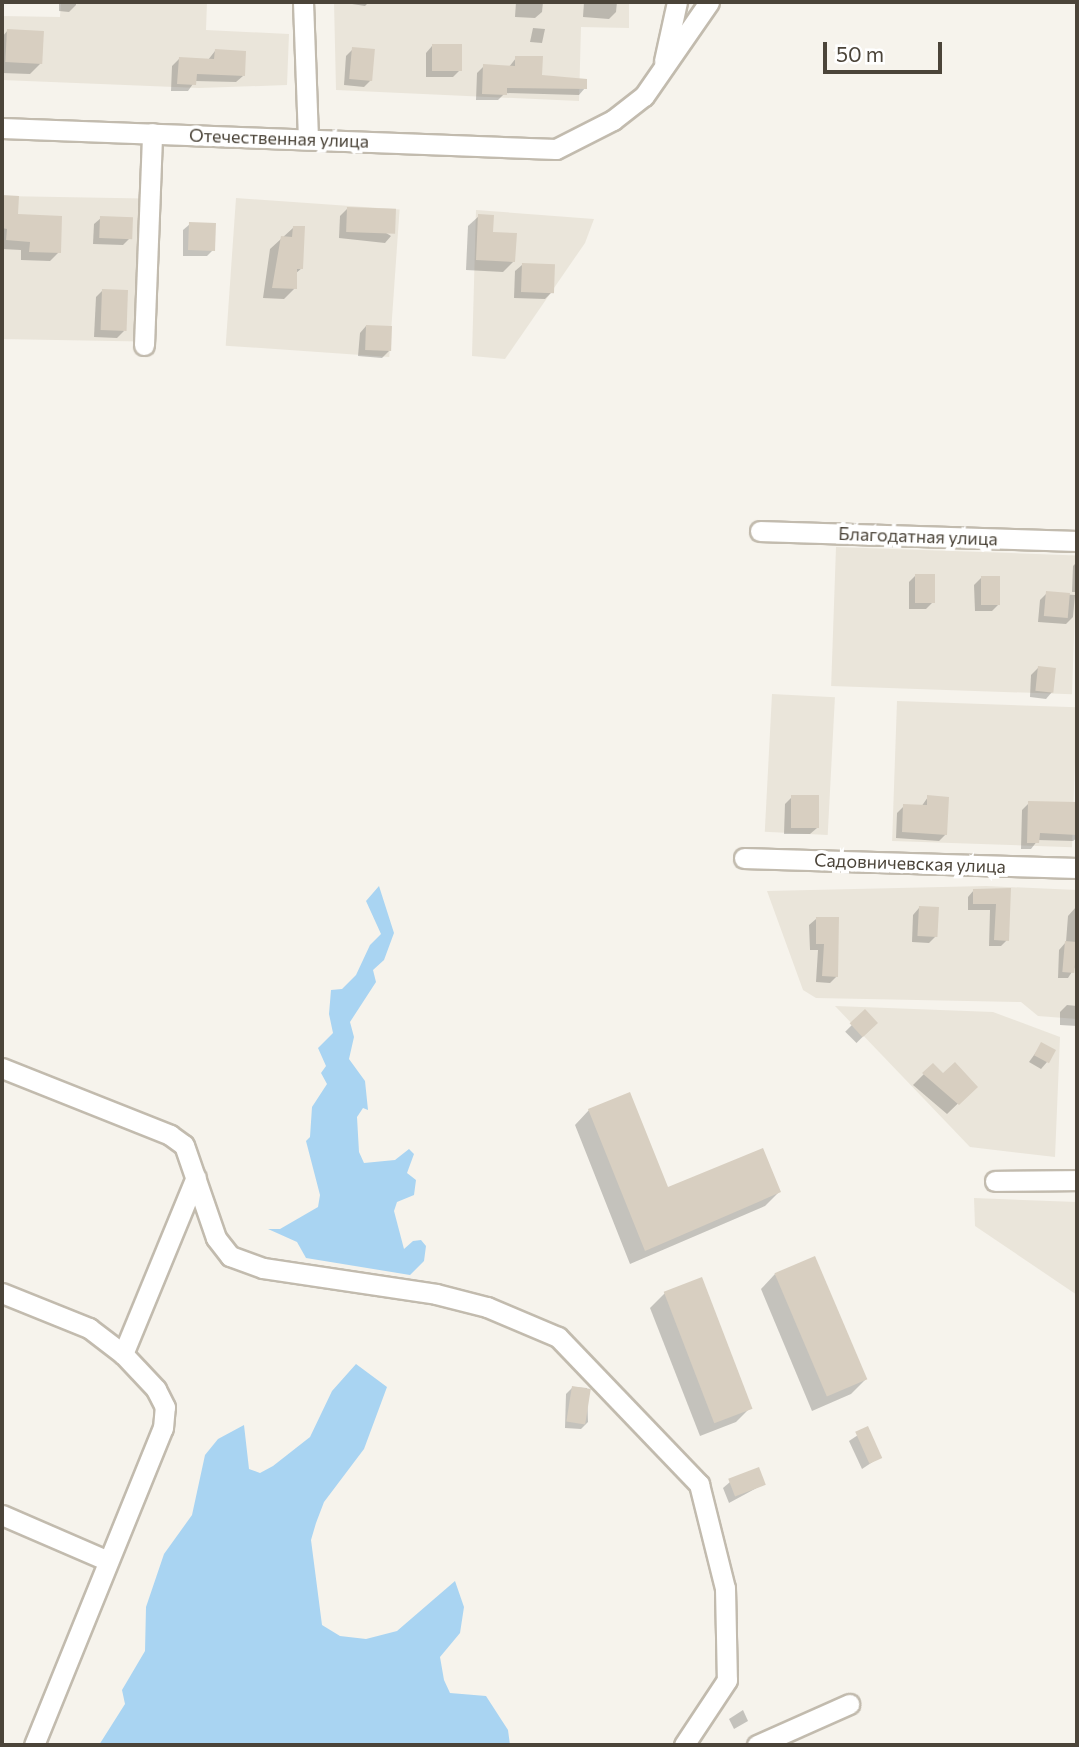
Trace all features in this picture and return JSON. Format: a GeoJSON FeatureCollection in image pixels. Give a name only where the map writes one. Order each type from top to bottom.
{"type":"FeatureCollection","features":[{"type":"Feature","properties":{"kind":"street"},"geometry":{"type":"LineString","coordinates":[[303,2],[308,139]]}},
{"type":"Feature","properties":{"kind":"street"},"geometry":{"type":"LineString","coordinates":[[661,76],[677,2]]}},
{"type":"Feature","properties":{"kind":"street"},"geometry":{"type":"LineString","coordinates":[[661,76],[709,2]]}},
{"type":"Feature","properties":{"kind":"street","name":"Отечественная улица"},"geometry":{"type":"LineString","coordinates":[[2,128],[556,149],[613,120],[661,76]]}},
{"type":"Feature","properties":{"kind":"street"},"geometry":{"type":"LineString","coordinates":[[144,345],[152,133]]}},
{"type":"Feature","properties":{"kind":"street","name":"Благодатная улица"},"geometry":{"type":"LineString","coordinates":[[760,531],[1077,541]]}},
{"type":"Feature","properties":{"kind":"street","name":"Садовничевская улица"},"geometry":{"type":"LineString","coordinates":[[744,858],[1077,868]]}},
{"type":"Feature","properties":{"kind":"street"},"geometry":{"type":"LineString","coordinates":[[2,1068],[170,1135],[184,1145],[216,1238],[230,1256],[263,1268],[436,1294],[487,1307],[558,1337],[699,1484],[725,1588],[727,1679],[684,1745]]}},
{"type":"Feature","properties":{"kind":"street"},"geometry":{"type":"LineString","coordinates":[[123,1354],[196,1177]]}},
{"type":"Feature","properties":{"kind":"street"},"geometry":{"type":"LineString","coordinates":[[995,1181],[1077,1180]]}},
{"type":"Feature","properties":{"kind":"street"},"geometry":{"type":"LineString","coordinates":[[2,1293],[89,1328],[123,1354],[156,1389],[165,1407],[163,1428],[106,1560],[34,1745]]}},
{"type":"Feature","properties":{"kind":"street"},"geometry":{"type":"LineString","coordinates":[[2,1515],[106,1560]]}},
{"type":"Feature","properties":{"kind":"street"},"geometry":{"type":"LineString","coordinates":[[757,1745],[849,1704]]}},
{"type":"Feature","properties":{"kind":"shaded area"},"geometry":{"type":"Polygon","coordinates":[[[61,2],[207,2],[206,30],[289,34],[287,85],[199,88],[2,80],[2,16],[60,17],[61,2]]]}},
{"type":"Feature","properties":{"kind":"shaded area"},"geometry":{"type":"Polygon","coordinates":[[[334,2],[629,2],[629,28],[581,27],[579,101],[336,90],[334,2]]]}},
{"type":"Feature","properties":{"kind":"shaded area"},"geometry":{"type":"Polygon","coordinates":[[[2,196],[144,198],[141,341],[2,339],[2,196]]]}},
{"type":"Feature","properties":{"kind":"shaded area"},"geometry":{"type":"Polygon","coordinates":[[[236,198],[400,209],[389,357],[226,346],[236,198]]]}},
{"type":"Feature","properties":{"kind":"shaded area"},"geometry":{"type":"Polygon","coordinates":[[[476,210],[594,219],[585,243],[505,359],[472,356],[476,210]]]}},
{"type":"Feature","properties":{"kind":"shaded area"},"geometry":{"type":"Polygon","coordinates":[[[836,547],[1077,555],[1072,694],[831,686],[836,547]]]}},
{"type":"Feature","properties":{"kind":"shaded area"},"geometry":{"type":"Polygon","coordinates":[[[772,694],[835,697],[828,835],[765,832],[772,694]]]}},
{"type":"Feature","properties":{"kind":"shaded area"},"geometry":{"type":"Polygon","coordinates":[[[897,701],[1077,707],[1072,847],[892,841],[897,701]]]}},
{"type":"Feature","properties":{"kind":"shaded area"},"geometry":{"type":"Polygon","coordinates":[[[986,886],[1077,890],[1077,1019],[1038,1016],[1021,1002],[816,998],[803,990],[767,891],[986,886]]]}},
{"type":"Feature","properties":{"kind":"shaded area"},"geometry":{"type":"Polygon","coordinates":[[[835,1006],[993,1012],[1060,1037],[1055,1157],[970,1147],[835,1006]]]}},
{"type":"Feature","properties":{"kind":"shaded area"},"geometry":{"type":"Polygon","coordinates":[[[974,1198],[1077,1202],[1077,1295],[975,1226],[974,1198]]]}},
{"type":"Feature","properties":{"kind":"water"},"geometry":{"type":"Polygon","coordinates":[[[379,886],[394,933],[384,960],[373,970],[376,982],[350,1022],[354,1037],[349,1059],[365,1081],[368,1110],[363,1108],[357,1117],[359,1152],[364,1163],[395,1160],[409,1149],[414,1154],[407,1173],[416,1180],[414,1195],[397,1202],[394,1211],[404,1249],[413,1241],[421,1240],[426,1246],[424,1261],[410,1275],[306,1258],[297,1242],[268,1229],[280,1229],[318,1207],[320,1195],[306,1141],[310,1137],[312,1107],[327,1084],[321,1073],[326,1066],[318,1048],[333,1033],[329,1014],[331,990],[342,989],[356,975],[370,945],[381,934],[366,901],[379,886]]]}},
{"type":"Feature","properties":{"kind":"water"},"geometry":{"type":"Polygon","coordinates":[[[356,1364],[387,1387],[364,1449],[324,1502],[311,1540],[322,1625],[340,1636],[366,1639],[397,1631],[455,1581],[464,1607],[460,1633],[440,1657],[444,1680],[450,1693],[486,1696],[508,1730],[510,1745],[99,1745],[125,1704],[122,1690],[145,1651],[146,1607],[164,1554],[192,1515],[205,1455],[218,1439],[244,1425],[249,1469],[260,1473],[273,1466],[310,1437],[332,1391],[356,1364]]]}},
{"type":"Feature","properties":{"kind":"building"},"geometry":{"type":"Polygon","coordinates":[[[7,29],[44,31],[42,64],[5,62],[7,29]]]}},
{"type":"Feature","properties":{"kind":"building"},"geometry":{"type":"Polygon","coordinates":[[[432,44],[462,44],[462,71],[432,71],[432,44]]]}},
{"type":"Feature","properties":{"kind":"building"},"geometry":{"type":"Polygon","coordinates":[[[352,47],[375,49],[372,81],[349,79],[352,47]]]}},
{"type":"Feature","properties":{"kind":"building"},"geometry":{"type":"Polygon","coordinates":[[[215,49],[246,51],[245,76],[197,74],[196,85],[177,84],[179,57],[214,59],[215,49]]]}},
{"type":"Feature","properties":{"kind":"building"},"geometry":{"type":"Polygon","coordinates":[[[515,56],[543,56],[542,75],[587,79],[587,89],[507,88],[507,95],[482,94],[483,64],[515,66],[515,56]]]}},
{"type":"Feature","properties":{"kind":"building"},"geometry":{"type":"Polygon","coordinates":[[[2,195],[19,196],[18,214],[62,216],[61,253],[29,252],[30,242],[6,240],[7,229],[2,228],[2,195]]]}},
{"type":"Feature","properties":{"kind":"building"},"geometry":{"type":"Polygon","coordinates":[[[347,207],[396,209],[395,234],[346,232],[347,207]]]}},
{"type":"Feature","properties":{"kind":"building"},"geometry":{"type":"Polygon","coordinates":[[[478,214],[494,215],[493,232],[517,233],[515,262],[476,260],[478,214]]]}},
{"type":"Feature","properties":{"kind":"building"},"geometry":{"type":"Polygon","coordinates":[[[100,216],[133,217],[132,239],[99,238],[100,216]]]}},
{"type":"Feature","properties":{"kind":"building"},"geometry":{"type":"Polygon","coordinates":[[[189,222],[216,223],[215,251],[188,250],[189,222]]]}},
{"type":"Feature","properties":{"kind":"building"},"geometry":{"type":"Polygon","coordinates":[[[293,226],[305,226],[303,269],[297,269],[297,289],[272,288],[281,236],[292,237],[293,226]]]}},
{"type":"Feature","properties":{"kind":"building"},"geometry":{"type":"Polygon","coordinates":[[[522,263],[555,264],[554,293],[521,292],[522,263]]]}},
{"type":"Feature","properties":{"kind":"building"},"geometry":{"type":"Polygon","coordinates":[[[102,289],[128,290],[127,331],[101,330],[102,289]]]}},
{"type":"Feature","properties":{"kind":"building"},"geometry":{"type":"Polygon","coordinates":[[[366,325],[392,326],[391,351],[365,350],[366,325]]]}},
{"type":"Feature","properties":{"kind":"building"},"geometry":{"type":"Polygon","coordinates":[[[915,574],[935,574],[935,603],[915,603],[915,574]]]}},
{"type":"Feature","properties":{"kind":"building"},"geometry":{"type":"Polygon","coordinates":[[[981,576],[1000,576],[1000,605],[981,605],[981,576]]]}},
{"type":"Feature","properties":{"kind":"building"},"geometry":{"type":"Polygon","coordinates":[[[1046,591],[1070,593],[1068,618],[1044,616],[1046,591]]]}},
{"type":"Feature","properties":{"kind":"building"},"geometry":{"type":"Polygon","coordinates":[[[1038,666],[1056,668],[1053,693],[1035,691],[1038,666]]]}},
{"type":"Feature","properties":{"kind":"building"},"geometry":{"type":"Polygon","coordinates":[[[791,795],[819,795],[819,828],[791,828],[791,795]]]}},
{"type":"Feature","properties":{"kind":"building"},"geometry":{"type":"Polygon","coordinates":[[[927,795],[949,797],[947,835],[902,832],[903,804],[927,805],[927,795]]]}},
{"type":"Feature","properties":{"kind":"building"},"geometry":{"type":"Polygon","coordinates":[[[1028,801],[1077,802],[1077,835],[1040,833],[1039,843],[1027,843],[1028,801]]]}},
{"type":"Feature","properties":{"kind":"building"},"geometry":{"type":"Polygon","coordinates":[[[1011,888],[1009,941],[994,940],[996,904],[973,904],[973,889],[1011,888]]]}},
{"type":"Feature","properties":{"kind":"building"},"geometry":{"type":"Polygon","coordinates":[[[919,906],[939,907],[937,937],[917,936],[919,906]]]}},
{"type":"Feature","properties":{"kind":"building"},"geometry":{"type":"Polygon","coordinates":[[[816,917],[839,917],[838,977],[822,976],[824,944],[816,944],[816,917]]]}},
{"type":"Feature","properties":{"kind":"building"},"geometry":{"type":"Polygon","coordinates":[[[1065,941],[1077,942],[1074,973],[1062,972],[1065,941]]]}},
{"type":"Feature","properties":{"kind":"building"},"geometry":{"type":"Polygon","coordinates":[[[865,1009],[878,1023],[863,1037],[850,1023],[865,1009]]]}},
{"type":"Feature","properties":{"kind":"building"},"geometry":{"type":"Polygon","coordinates":[[[1041,1042],[1056,1050],[1049,1063],[1034,1055],[1041,1042]]]}},
{"type":"Feature","properties":{"kind":"building"},"geometry":{"type":"Polygon","coordinates":[[[955,1062],[978,1087],[959,1105],[922,1073],[933,1063],[943,1073],[955,1062]]]}},
{"type":"Feature","properties":{"kind":"building"},"geometry":{"type":"Polygon","coordinates":[[[630,1092],[668,1187],[763,1148],[781,1192],[645,1251],[588,1109],[630,1092]]]}},
{"type":"Feature","properties":{"kind":"building"},"geometry":{"type":"Polygon","coordinates":[[[815,1256],[867,1379],[827,1397],[774,1273],[815,1256]]]}},
{"type":"Feature","properties":{"kind":"building"},"geometry":{"type":"Polygon","coordinates":[[[702,1277],[753,1409],[714,1423],[664,1292],[702,1277]]]}},
{"type":"Feature","properties":{"kind":"building"},"geometry":{"type":"Polygon","coordinates":[[[572,1386],[591,1389],[585,1425],[566,1422],[572,1386]]]}},
{"type":"Feature","properties":{"kind":"building"},"geometry":{"type":"Polygon","coordinates":[[[868,1426],[882,1458],[869,1464],[855,1432],[868,1426]]]}},
{"type":"Feature","properties":{"kind":"building"},"geometry":{"type":"Polygon","coordinates":[[[759,1467],[766,1485],[735,1497],[728,1479],[759,1467]]]}}]}
